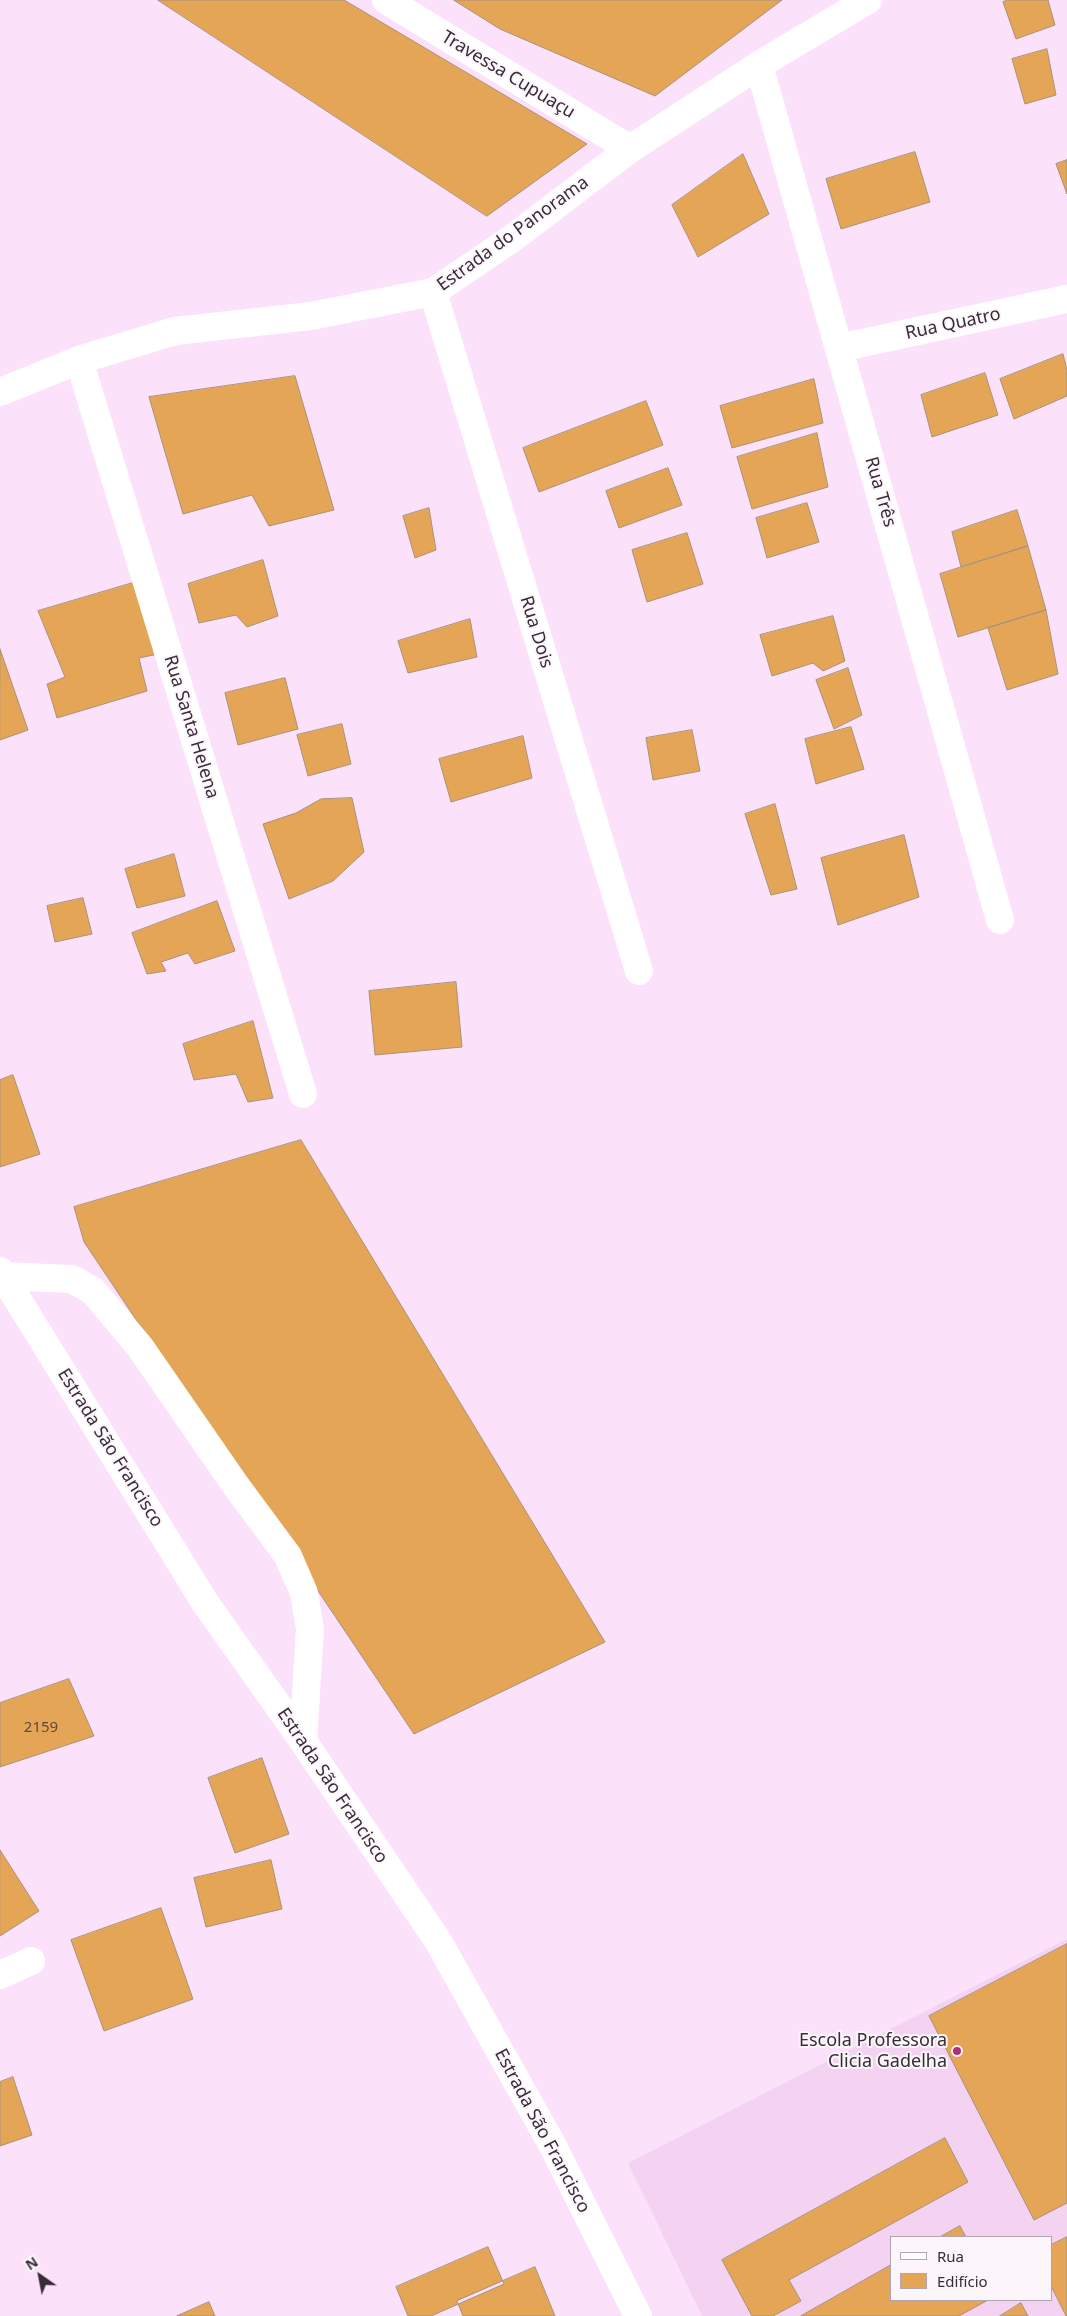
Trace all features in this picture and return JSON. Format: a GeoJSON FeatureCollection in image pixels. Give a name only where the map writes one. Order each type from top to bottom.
{"type":"FeatureCollection","features":[{"type":"Feature","properties":{"kind":"street","name":"Travessa Cupuaçu"},"geometry":{"type":"LineString","coordinates":[[386,0],[630,150]]}},
{"type":"Feature","properties":{"kind":"street","name":"Estrada do Panorama"},"geometry":{"type":"LineString","coordinates":[[0,392],[79,360],[175,331],[311,316],[433,292],[510,240],[630,150],[759,65],[868,0]]}},
{"type":"Feature","properties":{"kind":"street","name":"Rua Três"},"geometry":{"type":"LineString","coordinates":[[759,65],[1000,920]]}},
{"type":"Feature","properties":{"kind":"street","name":"Rua Dois"},"geometry":{"type":"LineString","coordinates":[[433,292],[639,971]]}},
{"type":"Feature","properties":{"kind":"street","name":"Rua Quatro"},"geometry":{"type":"LineString","coordinates":[[839,348],[1067,300]]}},
{"type":"Feature","properties":{"kind":"street","name":"Rua Santa Helena"},"geometry":{"type":"LineString","coordinates":[[79,360],[303,1094]]}},
{"type":"Feature","properties":{"kind":"street","name":"Estrada São Francisco"},"geometry":{"type":"LineString","coordinates":[[1,1274],[206,1604],[303,1740],[438,1941],[553,2146],[638,2316]]}},
{"type":"Feature","properties":{"kind":"street"},"geometry":{"type":"LineString","coordinates":[[1,1274],[72,1279],[93,1291],[140,1347],[234,1483],[288,1556],[304,1593],[310,1629],[303,1740]]}},
{"type":"Feature","properties":{"kind":"street"},"geometry":{"type":"LineString","coordinates":[[0,1975],[31,1960]]}},
{"type":"Feature","properties":{"kind":"shaded area","name":"Escola Professora Clicia Gadelha"},"geometry":{"type":"Polygon","coordinates":[[[1067,1939],[1067,2316],[702,2316],[628,2163],[1067,1939]]]}},
{"type":"Feature","properties":{"kind":"building"},"geometry":{"type":"Polygon","coordinates":[[[158,0],[344,0],[587,144],[487,216],[158,0]]]}},
{"type":"Feature","properties":{"kind":"building"},"geometry":{"type":"Polygon","coordinates":[[[454,0],[782,0],[655,96],[500,29],[454,0]]]}},
{"type":"Feature","properties":{"kind":"building"},"geometry":{"type":"Polygon","coordinates":[[[1008,0],[1048,0],[1055,25],[1016,39],[1003,2],[1008,0]]]}},
{"type":"Feature","properties":{"kind":"building"},"geometry":{"type":"Polygon","coordinates":[[[1047,49],[1056,95],[1025,104],[1012,59],[1047,49]]]}},
{"type":"Feature","properties":{"kind":"building"},"geometry":{"type":"Polygon","coordinates":[[[915,152],[930,202],[841,229],[826,179],[915,152]]]}},
{"type":"Feature","properties":{"kind":"building"},"geometry":{"type":"Polygon","coordinates":[[[743,154],[769,214],[698,257],[672,205],[743,154]]]}},
{"type":"Feature","properties":{"kind":"building"},"geometry":{"type":"Polygon","coordinates":[[[1067,160],[1067,194],[1056,164],[1067,160]]]}},
{"type":"Feature","properties":{"kind":"building"},"geometry":{"type":"Polygon","coordinates":[[[1063,354],[1067,370],[1067,396],[1014,419],[1000,379],[1063,354]]]}},
{"type":"Feature","properties":{"kind":"building"},"geometry":{"type":"Polygon","coordinates":[[[985,373],[998,415],[932,437],[921,395],[985,373]]]}},
{"type":"Feature","properties":{"kind":"building"},"geometry":{"type":"Polygon","coordinates":[[[295,376],[334,510],[269,526],[252,495],[183,514],[149,397],[295,376]]]}},
{"type":"Feature","properties":{"kind":"building"},"geometry":{"type":"Polygon","coordinates":[[[814,379],[823,423],[732,448],[720,406],[814,379]]]}},
{"type":"Feature","properties":{"kind":"building"},"geometry":{"type":"Polygon","coordinates":[[[646,401],[663,445],[539,492],[523,448],[646,401]]]}},
{"type":"Feature","properties":{"kind":"building"},"geometry":{"type":"Polygon","coordinates":[[[817,433],[828,487],[752,509],[737,457],[817,433]]]}},
{"type":"Feature","properties":{"kind":"building"},"geometry":{"type":"Polygon","coordinates":[[[668,468],[682,505],[619,528],[606,491],[668,468]]]}},
{"type":"Feature","properties":{"kind":"building"},"geometry":{"type":"Polygon","coordinates":[[[807,503],[819,542],[767,558],[756,518],[807,503]]]}},
{"type":"Feature","properties":{"kind":"building"},"geometry":{"type":"Polygon","coordinates":[[[429,508],[436,550],[415,558],[403,516],[429,508]]]}},
{"type":"Feature","properties":{"kind":"building"},"geometry":{"type":"Polygon","coordinates":[[[1017,510],[1028,546],[961,567],[952,532],[1017,510]]]}},
{"type":"Feature","properties":{"kind":"building"},"geometry":{"type":"Polygon","coordinates":[[[687,533],[703,584],[647,602],[632,550],[687,533]]]}},
{"type":"Feature","properties":{"kind":"building"},"geometry":{"type":"Polygon","coordinates":[[[1028,546],[1046,610],[958,637],[940,574],[1028,546]]]}},
{"type":"Feature","properties":{"kind":"building"},"geometry":{"type":"Polygon","coordinates":[[[263,560],[278,616],[247,627],[236,615],[199,623],[188,584],[263,560]]]}},
{"type":"Feature","properties":{"kind":"building"},"geometry":{"type":"Polygon","coordinates":[[[143,580],[163,653],[139,658],[147,691],[57,718],[47,684],[65,677],[38,611],[143,580]]]}},
{"type":"Feature","properties":{"kind":"building"},"geometry":{"type":"Polygon","coordinates":[[[1046,610],[1058,674],[1007,690],[988,628],[1046,610]]]}},
{"type":"Feature","properties":{"kind":"building"},"geometry":{"type":"Polygon","coordinates":[[[833,616],[845,661],[823,671],[813,663],[772,676],[760,635],[833,616]]]}},
{"type":"Feature","properties":{"kind":"building"},"geometry":{"type":"Polygon","coordinates":[[[470,619],[477,657],[408,673],[398,641],[470,619]]]}},
{"type":"Feature","properties":{"kind":"building"},"geometry":{"type":"Polygon","coordinates":[[[0,649],[28,730],[0,740],[0,649]]]}},
{"type":"Feature","properties":{"kind":"building"},"geometry":{"type":"Polygon","coordinates":[[[848,668],[862,715],[834,729],[816,680],[848,668]]]}},
{"type":"Feature","properties":{"kind":"building"},"geometry":{"type":"Polygon","coordinates":[[[285,678],[298,729],[238,745],[225,693],[285,678]]]}},
{"type":"Feature","properties":{"kind":"building"},"geometry":{"type":"Polygon","coordinates":[[[342,724],[351,764],[308,776],[297,735],[342,724]]]}},
{"type":"Feature","properties":{"kind":"building"},"geometry":{"type":"Polygon","coordinates":[[[851,727],[864,769],[816,784],[805,739],[851,727]]]}},
{"type":"Feature","properties":{"kind":"building"},"geometry":{"type":"Polygon","coordinates":[[[692,730],[700,771],[653,780],[646,738],[692,730]]]}},
{"type":"Feature","properties":{"kind":"building"},"geometry":{"type":"Polygon","coordinates":[[[523,736],[532,778],[451,802],[439,759],[523,736]]]}},
{"type":"Feature","properties":{"kind":"building"},"geometry":{"type":"Polygon","coordinates":[[[352,798],[364,852],[333,881],[289,899],[263,824],[296,813],[321,799],[352,798]]]}},
{"type":"Feature","properties":{"kind":"building"},"geometry":{"type":"Polygon","coordinates":[[[775,804],[797,889],[771,895],[745,814],[775,804]]]}},
{"type":"Feature","properties":{"kind":"building"},"geometry":{"type":"Polygon","coordinates":[[[904,835],[919,897],[838,925],[821,858],[904,835]]]}},
{"type":"Feature","properties":{"kind":"building"},"geometry":{"type":"Polygon","coordinates":[[[174,854],[185,896],[137,908],[125,869],[174,854]]]}},
{"type":"Feature","properties":{"kind":"building"},"geometry":{"type":"Polygon","coordinates":[[[83,898],[92,934],[55,942],[47,906],[83,898]]]}},
{"type":"Feature","properties":{"kind":"building"},"geometry":{"type":"Polygon","coordinates":[[[217,901],[235,951],[195,964],[188,953],[161,962],[166,971],[147,974],[132,933],[217,901]]]}},
{"type":"Feature","properties":{"kind":"building"},"geometry":{"type":"Polygon","coordinates":[[[456,982],[462,1047],[375,1055],[369,991],[456,982]]]}},
{"type":"Feature","properties":{"kind":"building"},"geometry":{"type":"Polygon","coordinates":[[[253,1021],[273,1098],[248,1102],[236,1074],[194,1080],[183,1044],[253,1021]]]}},
{"type":"Feature","properties":{"kind":"building"},"geometry":{"type":"Polygon","coordinates":[[[13,1075],[40,1154],[0,1167],[0,1080],[13,1075]]]}},
{"type":"Feature","properties":{"kind":"building"},"geometry":{"type":"Polygon","coordinates":[[[301,1140],[605,1642],[414,1734],[84,1242],[74,1207],[301,1140]]]}},
{"type":"Feature","properties":{"kind":"building"},"geometry":{"type":"Polygon","coordinates":[[[69,1679],[94,1736],[0,1767],[0,1703],[69,1679]]]}},
{"type":"Feature","properties":{"kind":"building"},"geometry":{"type":"Polygon","coordinates":[[[262,1758],[289,1834],[235,1853],[208,1778],[262,1758]]]}},
{"type":"Feature","properties":{"kind":"building"},"geometry":{"type":"Polygon","coordinates":[[[0,1850],[39,1911],[0,1936],[0,1850]]]}},
{"type":"Feature","properties":{"kind":"building"},"geometry":{"type":"Polygon","coordinates":[[[271,1860],[282,1909],[206,1927],[194,1878],[271,1860]]]}},
{"type":"Feature","properties":{"kind":"building"},"geometry":{"type":"Polygon","coordinates":[[[161,1908],[193,1999],[104,2031],[71,1940],[161,1908]]]}},
{"type":"Feature","properties":{"kind":"building"},"geometry":{"type":"Polygon","coordinates":[[[1067,1944],[1067,2203],[1034,2220],[929,2016],[1067,1944]]]}},
{"type":"Feature","properties":{"kind":"building"},"geometry":{"type":"Polygon","coordinates":[[[13,2077],[32,2135],[0,2146],[0,2082],[13,2077]]]}},
{"type":"Feature","properties":{"kind":"building"},"geometry":{"type":"Polygon","coordinates":[[[945,2138],[968,2182],[789,2280],[801,2301],[773,2316],[752,2316],[722,2260],[945,2138]]]}},
{"type":"Feature","properties":{"kind":"building"},"geometry":{"type":"Polygon","coordinates":[[[960,2226],[965,2236],[942,2236],[960,2226]]]}},
{"type":"Feature","properties":{"kind":"building"},"geometry":{"type":"Polygon","coordinates":[[[1067,2237],[1067,2316],[1052,2288],[1052,2244],[1067,2237]]]}},
{"type":"Feature","properties":{"kind":"building"},"geometry":{"type":"Polygon","coordinates":[[[488,2247],[504,2284],[431,2316],[408,2316],[396,2287],[488,2247]]]}},
{"type":"Feature","properties":{"kind":"building"},"geometry":{"type":"Polygon","coordinates":[[[890,2266],[890,2301],[986,2301],[959,2316],[801,2316],[890,2266]]]}},
{"type":"Feature","properties":{"kind":"building"},"geometry":{"type":"Polygon","coordinates":[[[535,2267],[555,2316],[463,2316],[457,2301],[535,2267]]]}},
{"type":"Feature","properties":{"kind":"building"},"geometry":{"type":"Polygon","coordinates":[[[209,2302],[215,2316],[177,2316],[209,2302]]]}},
{"type":"Feature","properties":{"kind":"building"},"geometry":{"type":"Polygon","coordinates":[[[1021,2303],[1028,2316],[1000,2316],[1021,2303]]]}},
{"type":"Feature","properties":{"kind":"place","name":"Escola Professora Clicia Gadelha"},"geometry":{"type":"Point","coordinates":[957,2051]}}]}
